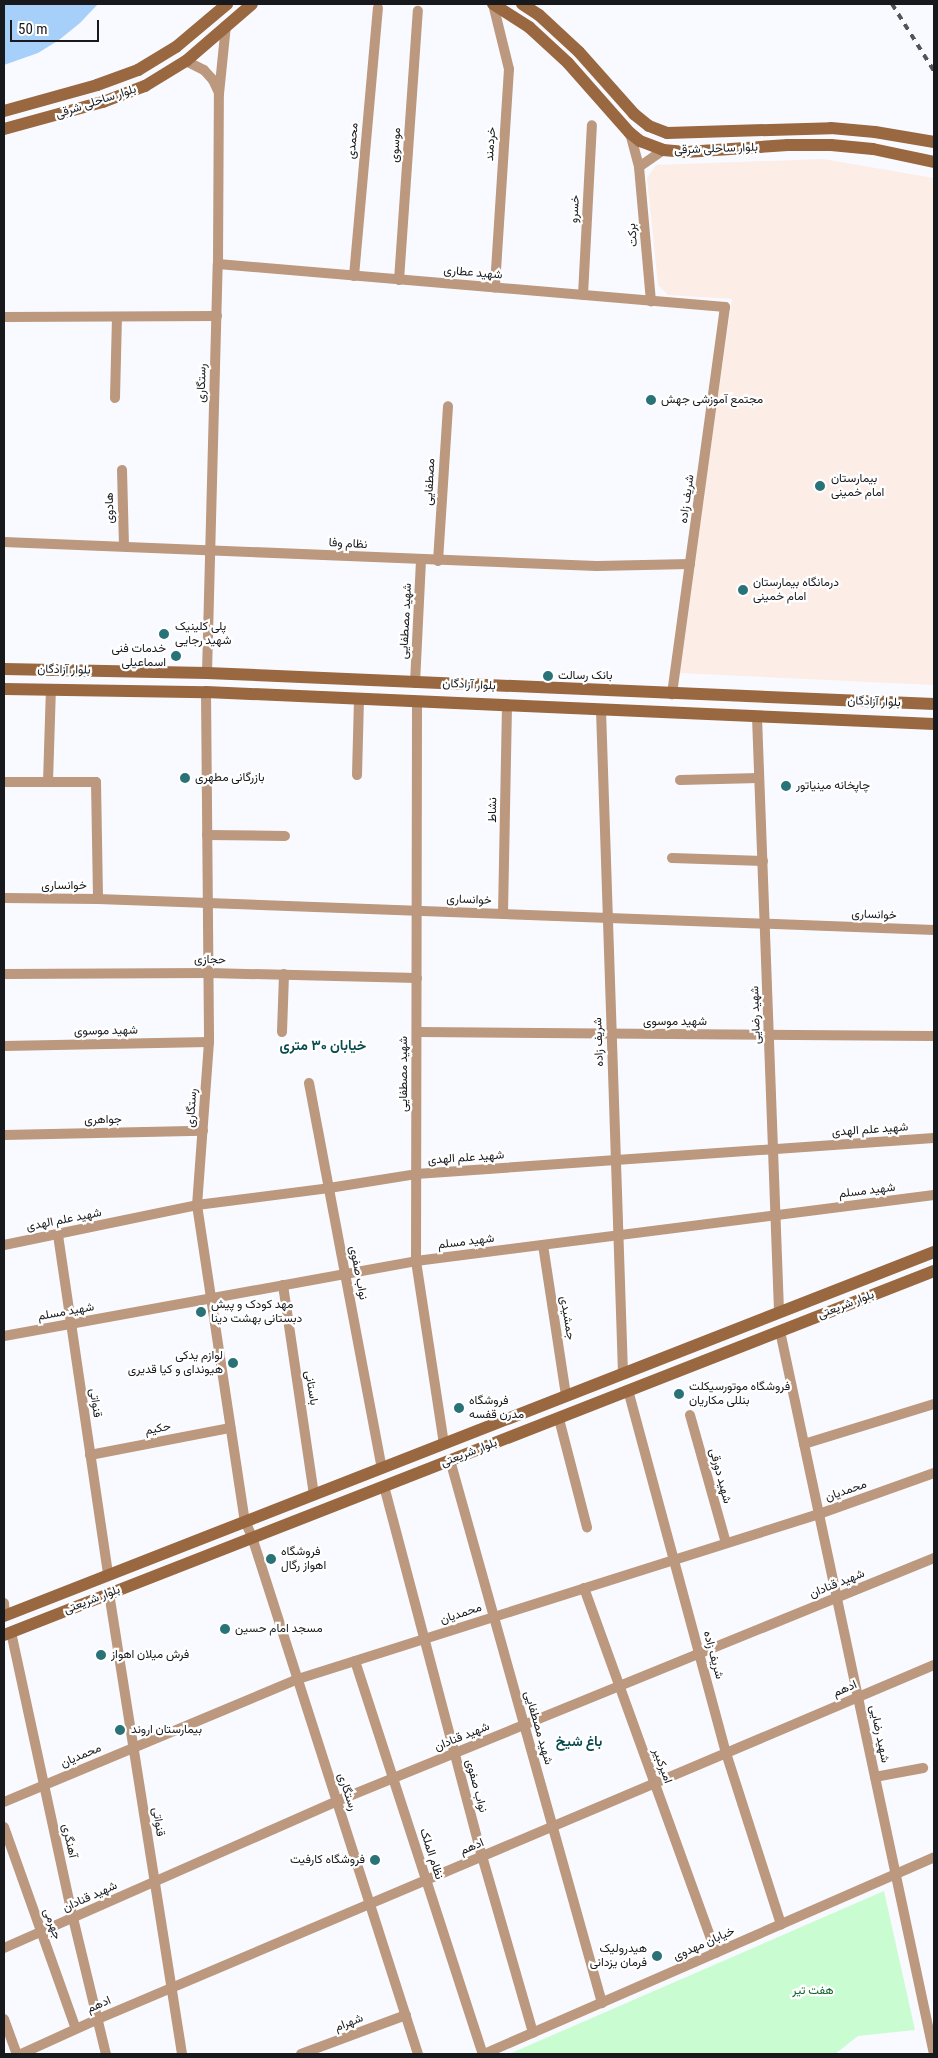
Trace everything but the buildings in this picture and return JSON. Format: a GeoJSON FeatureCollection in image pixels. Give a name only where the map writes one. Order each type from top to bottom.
{"type":"FeatureCollection","features":[{"type":"Feature","properties":{"kind":"main road","name":"بلوار ساحلی شرقی"},"geometry":{"type":"LineString","coordinates":[[4,111],[97,85],[138,70],[176,48],[227,4]]}},
{"type":"Feature","properties":{"kind":"main road","name":"بلوار ساحلی شرقی"},"geometry":{"type":"LineString","coordinates":[[4,129],[103,102],[145,86],[186,61],[252,4]]}},
{"type":"Feature","properties":{"kind":"main road","name":"بلوار ساحلی شرقی"},"geometry":{"type":"LineString","coordinates":[[493,4],[529,27],[568,63],[630,133],[640,141],[664,150],[686,152],[788,145],[831,145],[874,149],[934,162]]}},
{"type":"Feature","properties":{"kind":"main road","name":"بلوار ساحلی شرقی"},"geometry":{"type":"LineString","coordinates":[[522,4],[539,15],[579,52],[634,114],[649,126],[667,133],[831,128],[875,132],[934,142]]}},
{"type":"Feature","properties":{"kind":"main road","name":"بلوار آزادگان"},"geometry":{"type":"LineString","coordinates":[[4,669],[207,673],[934,704]]}},
{"type":"Feature","properties":{"kind":"main road"},"geometry":{"type":"LineString","coordinates":[[465,705],[466,685]]}},
{"type":"Feature","properties":{"kind":"main road","name":"بلوار آزادگان"},"geometry":{"type":"LineString","coordinates":[[4,688],[206,692],[465,705],[934,724]]}},
{"type":"Feature","properties":{"kind":"main road","name":"بلوار شریعتی"},"geometry":{"type":"LineString","coordinates":[[4,1611],[108,1575],[934,1252]]}},
{"type":"Feature","properties":{"kind":"main road","name":"بلوار شریعتی"},"geometry":{"type":"LineString","coordinates":[[8,1633],[934,1271]]}},
{"type":"Feature","properties":{"kind":"street","name":"خردمند"},"geometry":{"type":"LineString","coordinates":[[493,4],[508,69],[495,288]]}},
{"type":"Feature","properties":{"kind":"street","name":"محمدی"},"geometry":{"type":"LineString","coordinates":[[354,276],[378,8]]}},
{"type":"Feature","properties":{"kind":"street","name":"موسوی"},"geometry":{"type":"LineString","coordinates":[[399,280],[418,11]]}},
{"type":"Feature","properties":{"kind":"street","name":"رستگاری"},"geometry":{"type":"LineString","coordinates":[[207,673],[217,316],[219,94],[226,25]]}},
{"type":"Feature","properties":{"kind":"street"},"geometry":{"type":"LineString","coordinates":[[186,61],[198,66],[209,75],[219,94]]}},
{"type":"Feature","properties":{"kind":"street","name":"خسرو"},"geometry":{"type":"LineString","coordinates":[[583,295],[592,125]]}},
{"type":"Feature","properties":{"kind":"street","name":"برکت"},"geometry":{"type":"LineString","coordinates":[[630,133],[640,167],[651,301]]}},
{"type":"Feature","properties":{"kind":"street"},"geometry":{"type":"LineString","coordinates":[[640,167],[664,150]]}},
{"type":"Feature","properties":{"kind":"street","name":"شهید عطاری"},"geometry":{"type":"LineString","coordinates":[[218,264],[725,307]]}},
{"type":"Feature","properties":{"kind":"street","name":"شریف زاده"},"geometry":{"type":"LineString","coordinates":[[672,694],[725,307]]}},
{"type":"Feature","properties":{"kind":"street"},"geometry":{"type":"LineString","coordinates":[[4,317],[217,316]]}},
{"type":"Feature","properties":{"kind":"street"},"geometry":{"type":"LineString","coordinates":[[115,398],[117,317]]}},
{"type":"Feature","properties":{"kind":"street","name":"مصطفایی"},"geometry":{"type":"LineString","coordinates":[[438,561],[448,406]]}},
{"type":"Feature","properties":{"kind":"street","name":"هادوی"},"geometry":{"type":"LineString","coordinates":[[122,470],[124,546]]}},
{"type":"Feature","properties":{"kind":"street","name":"نظام وفا"},"geometry":{"type":"LineString","coordinates":[[4,542],[210,549],[438,561],[597,566],[690,564]]}},
{"type":"Feature","properties":{"kind":"street","name":"شهید مصطفایی"},"geometry":{"type":"LineString","coordinates":[[415,683],[421,560]]}},
{"type":"Feature","properties":{"kind":"street"},"geometry":{"type":"LineString","coordinates":[[48,782],[51,690]]}},
{"type":"Feature","properties":{"kind":"street","name":"رستگاری"},"geometry":{"type":"LineString","coordinates":[[206,692],[209,1042],[197,1205],[230,1428],[245,1521],[298,1679],[418,2054]]}},
{"type":"Feature","properties":{"kind":"street"},"geometry":{"type":"LineString","coordinates":[[357,775],[360,700]]}},
{"type":"Feature","properties":{"kind":"street","name":"شهید مصطفایی"},"geometry":{"type":"LineString","coordinates":[[417,702],[416,1261],[444,1444]]}},
{"type":"Feature","properties":{"kind":"street","name":"نشاط"},"geometry":{"type":"LineString","coordinates":[[503,914],[507,706]]}},
{"type":"Feature","properties":{"kind":"street","name":"شریف زاده"},"geometry":{"type":"LineString","coordinates":[[601,710],[623,1374]]}},
{"type":"Feature","properties":{"kind":"street","name":"شهید رضایی"},"geometry":{"type":"LineString","coordinates":[[757,716],[780,1312]]}},
{"type":"Feature","properties":{"kind":"street"},"geometry":{"type":"LineString","coordinates":[[680,780],[760,778]]}},
{"type":"Feature","properties":{"kind":"street"},"geometry":{"type":"LineString","coordinates":[[4,782],[96,782],[98,898]]}},
{"type":"Feature","properties":{"kind":"street"},"geometry":{"type":"LineString","coordinates":[[207,834],[285,836]]}},
{"type":"Feature","properties":{"kind":"street"},"geometry":{"type":"LineString","coordinates":[[672,858],[762,861]]}},
{"type":"Feature","properties":{"kind":"street","name":"خوانساری"},"geometry":{"type":"LineString","coordinates":[[4,898],[98,898],[934,930]]}},
{"type":"Feature","properties":{"kind":"street","name":"حجازی"},"geometry":{"type":"LineString","coordinates":[[4,974],[208,972],[416,978]]}},
{"type":"Feature","properties":{"kind":"street"},"geometry":{"type":"LineString","coordinates":[[282,1032],[284,974]]}},
{"type":"Feature","properties":{"kind":"street","name":"شهید موسوی"},"geometry":{"type":"LineString","coordinates":[[416,1032],[934,1036]]}},
{"type":"Feature","properties":{"kind":"street","name":"شهید موسوی"},"geometry":{"type":"LineString","coordinates":[[4,1046],[209,1042]]}},
{"type":"Feature","properties":{"kind":"street","name":"نواب صفوی"},"geometry":{"type":"LineString","coordinates":[[309,1083],[382,1468]]}},
{"type":"Feature","properties":{"kind":"street","name":"جواهری"},"geometry":{"type":"LineString","coordinates":[[4,1135],[203,1131]]}},
{"type":"Feature","properties":{"kind":"street","name":"شهید علم الهدی"},"geometry":{"type":"LineString","coordinates":[[4,1245],[197,1205],[329,1188],[416,1174],[934,1138]]}},
{"type":"Feature","properties":{"kind":"street","name":"شهید مسلم"},"geometry":{"type":"LineString","coordinates":[[4,1336],[416,1261],[934,1195]]}},
{"type":"Feature","properties":{"kind":"street","name":"قنواتی"},"geometry":{"type":"LineString","coordinates":[[58,1235],[108,1575]]}},
{"type":"Feature","properties":{"kind":"street","name":"جمشیدی"},"geometry":{"type":"LineString","coordinates":[[543,1245],[566,1396]]}},
{"type":"Feature","properties":{"kind":"street","name":"باستانی"},"geometry":{"type":"LineString","coordinates":[[283,1285],[314,1494]]}},
{"type":"Feature","properties":{"kind":"street","name":"شهید رضایی"},"geometry":{"type":"LineString","coordinates":[[780,1331],[934,2054]]}},
{"type":"Feature","properties":{"kind":"street","name":"شریف زاده"},"geometry":{"type":"LineString","coordinates":[[628,1390],[726,1753],[781,1924]]}},
{"type":"Feature","properties":{"kind":"street"},"geometry":{"type":"LineString","coordinates":[[804,1444],[934,1404]]}},
{"type":"Feature","properties":{"kind":"street","name":"شهید دورقی"},"geometry":{"type":"LineString","coordinates":[[690,1415],[726,1543]]}},
{"type":"Feature","properties":{"kind":"street"},"geometry":{"type":"LineString","coordinates":[[559,1418],[588,1527]]}},
{"type":"Feature","properties":{"kind":"street","name":"حکیم"},"geometry":{"type":"LineString","coordinates":[[90,1455],[230,1428]]}},
{"type":"Feature","properties":{"kind":"street","name":"شهید مصطفایی"},"geometry":{"type":"LineString","coordinates":[[450,1460],[602,2003]]}},
{"type":"Feature","properties":{"kind":"street","name":"محمدیان"},"geometry":{"type":"LineString","coordinates":[[4,1802],[298,1679],[819,1514],[934,1473]]}},
{"type":"Feature","properties":{"kind":"street","name":"نواب صفوی"},"geometry":{"type":"LineString","coordinates":[[384,1486],[482,1856],[533,2033]]}},
{"type":"Feature","properties":{"kind":"street","name":"شهید قنادان"},"geometry":{"type":"LineString","coordinates":[[4,1948],[337,1801],[934,1558]]}},
{"type":"Feature","properties":{"kind":"street","name":"امیرکبیر"},"geometry":{"type":"LineString","coordinates":[[584,1588],[716,1953]]}},
{"type":"Feature","properties":{"kind":"street","name":"قنواتی"},"geometry":{"type":"LineString","coordinates":[[109,1594],[182,2054]]}},
{"type":"Feature","properties":{"kind":"street","name":"آهنگری"},"geometry":{"type":"LineString","coordinates":[[8,1633],[106,2054]]}},
{"type":"Feature","properties":{"kind":"street","name":"نظام الملک"},"geometry":{"type":"LineString","coordinates":[[355,1661],[483,2054]]}},
{"type":"Feature","properties":{"kind":"street","name":"ادهم"},"geometry":{"type":"LineString","coordinates":[[21,2054],[172,1987],[934,1665]]}},
{"type":"Feature","properties":{"kind":"street"},"geometry":{"type":"LineString","coordinates":[[875,1777],[923,1768]]}},
{"type":"Feature","properties":{"kind":"street","name":"جهرمی"},"geometry":{"type":"LineString","coordinates":[[4,1827],[76,2029]]}},
{"type":"Feature","properties":{"kind":"street","name":"خیابان مهدوی"},"geometry":{"type":"LineString","coordinates":[[483,2054],[934,1857]]}},
{"type":"Feature","properties":{"kind":"street","name":"شهرام"},"geometry":{"type":"LineString","coordinates":[[301,2054],[406,2014]]}},
{"type":"Feature","properties":{"kind":"street"},"geometry":{"type":"LineString","coordinates":[[4,2019],[17,2054]]}},
{"type":"Feature","properties":{"kind":"shaded area","name":"بیمارستان امام خمینی"},"geometry":{"type":"Polygon","coordinates":[[[823,159],[934,178],[934,685],[678,673],[732,299],[668,295],[658,285],[647,178],[656,165],[823,159]]]}},
{"type":"Feature","properties":{"kind":"green space","name":"هفت تیر"},"geometry":{"type":"Polygon","coordinates":[[[884,1891],[915,2030],[858,2036],[835,2054],[509,2054],[884,1891]]]}},
{"type":"Feature","properties":{"kind":"water"},"geometry":{"type":"Polygon","coordinates":[[[4,4],[98,4],[80,23],[59,40],[38,53],[4,65],[4,4]]]}},
{"type":"Feature","properties":{"kind":"railway"},"geometry":{"type":"LineString","coordinates":[[892,4],[934,71]]}},
{"type":"Feature","properties":{"kind":"place","name":"مجتمع آموزشی جهش"},"geometry":{"type":"Point","coordinates":[651,400]}},
{"type":"Feature","properties":{"kind":"place","name":"بیمارستان امام خمینی"},"geometry":{"type":"Point","coordinates":[820,486]}},
{"type":"Feature","properties":{"kind":"place","name":"درمانگاه بیمارستان امام خمینی"},"geometry":{"type":"Point","coordinates":[743,590]}},
{"type":"Feature","properties":{"kind":"place","name":"پلی کلینیک شهید رجایی"},"geometry":{"type":"Point","coordinates":[164,634]}},
{"type":"Feature","properties":{"kind":"place","name":"خدمات فنی اسماعیلی"},"geometry":{"type":"Point","coordinates":[176,656]}},
{"type":"Feature","properties":{"kind":"place","name":"بانک رسالت"},"geometry":{"type":"Point","coordinates":[548,676]}},
{"type":"Feature","properties":{"kind":"place","name":"بازرگانی مطهری"},"geometry":{"type":"Point","coordinates":[185,778]}},
{"type":"Feature","properties":{"kind":"place","name":"چاپخانه مینیاتور"},"geometry":{"type":"Point","coordinates":[786,786]}},
{"type":"Feature","properties":{"kind":"place","name":"مهد کودک و پیش دبستانی بهشت دینا"},"geometry":{"type":"Point","coordinates":[201,1312]}},
{"type":"Feature","properties":{"kind":"place","name":"لوازم‌ یدکی هیوندای و کیا قدیری"},"geometry":{"type":"Point","coordinates":[233,1363]}},
{"type":"Feature","properties":{"kind":"place","name":"فروشگاه موتورسیکلت بنللی مکاریان"},"geometry":{"type":"Point","coordinates":[679,1394]}},
{"type":"Feature","properties":{"kind":"place","name":"فروشگاه مدرن قفسه"},"geometry":{"type":"Point","coordinates":[459,1408]}},
{"type":"Feature","properties":{"kind":"place","name":"فروشگاه اهواز رگال"},"geometry":{"type":"Point","coordinates":[271,1559]}},
{"type":"Feature","properties":{"kind":"place","name":"مسجد امام حسین"},"geometry":{"type":"Point","coordinates":[225,1629]}},
{"type":"Feature","properties":{"kind":"place","name":"فرش میلان اهواز"},"geometry":{"type":"Point","coordinates":[101,1655]}},
{"type":"Feature","properties":{"kind":"place","name":"بیمارستان اروند"},"geometry":{"type":"Point","coordinates":[120,1730]}},
{"type":"Feature","properties":{"kind":"place","name":"فروشگاه کارفیت"},"geometry":{"type":"Point","coordinates":[375,1860]}},
{"type":"Feature","properties":{"kind":"place","name":"هیدرولیک فرمان یزدانی"},"geometry":{"type":"Point","coordinates":[657,1956]}},
{"type":"Feature","properties":{"kind":"district","name":"خیابان ۳۰ متری"},"geometry":{"type":"Point","coordinates":[323,1045]}},
{"type":"Feature","properties":{"kind":"district","name":"باغ شیخ"},"geometry":{"type":"Point","coordinates":[579,1741]}}]}
